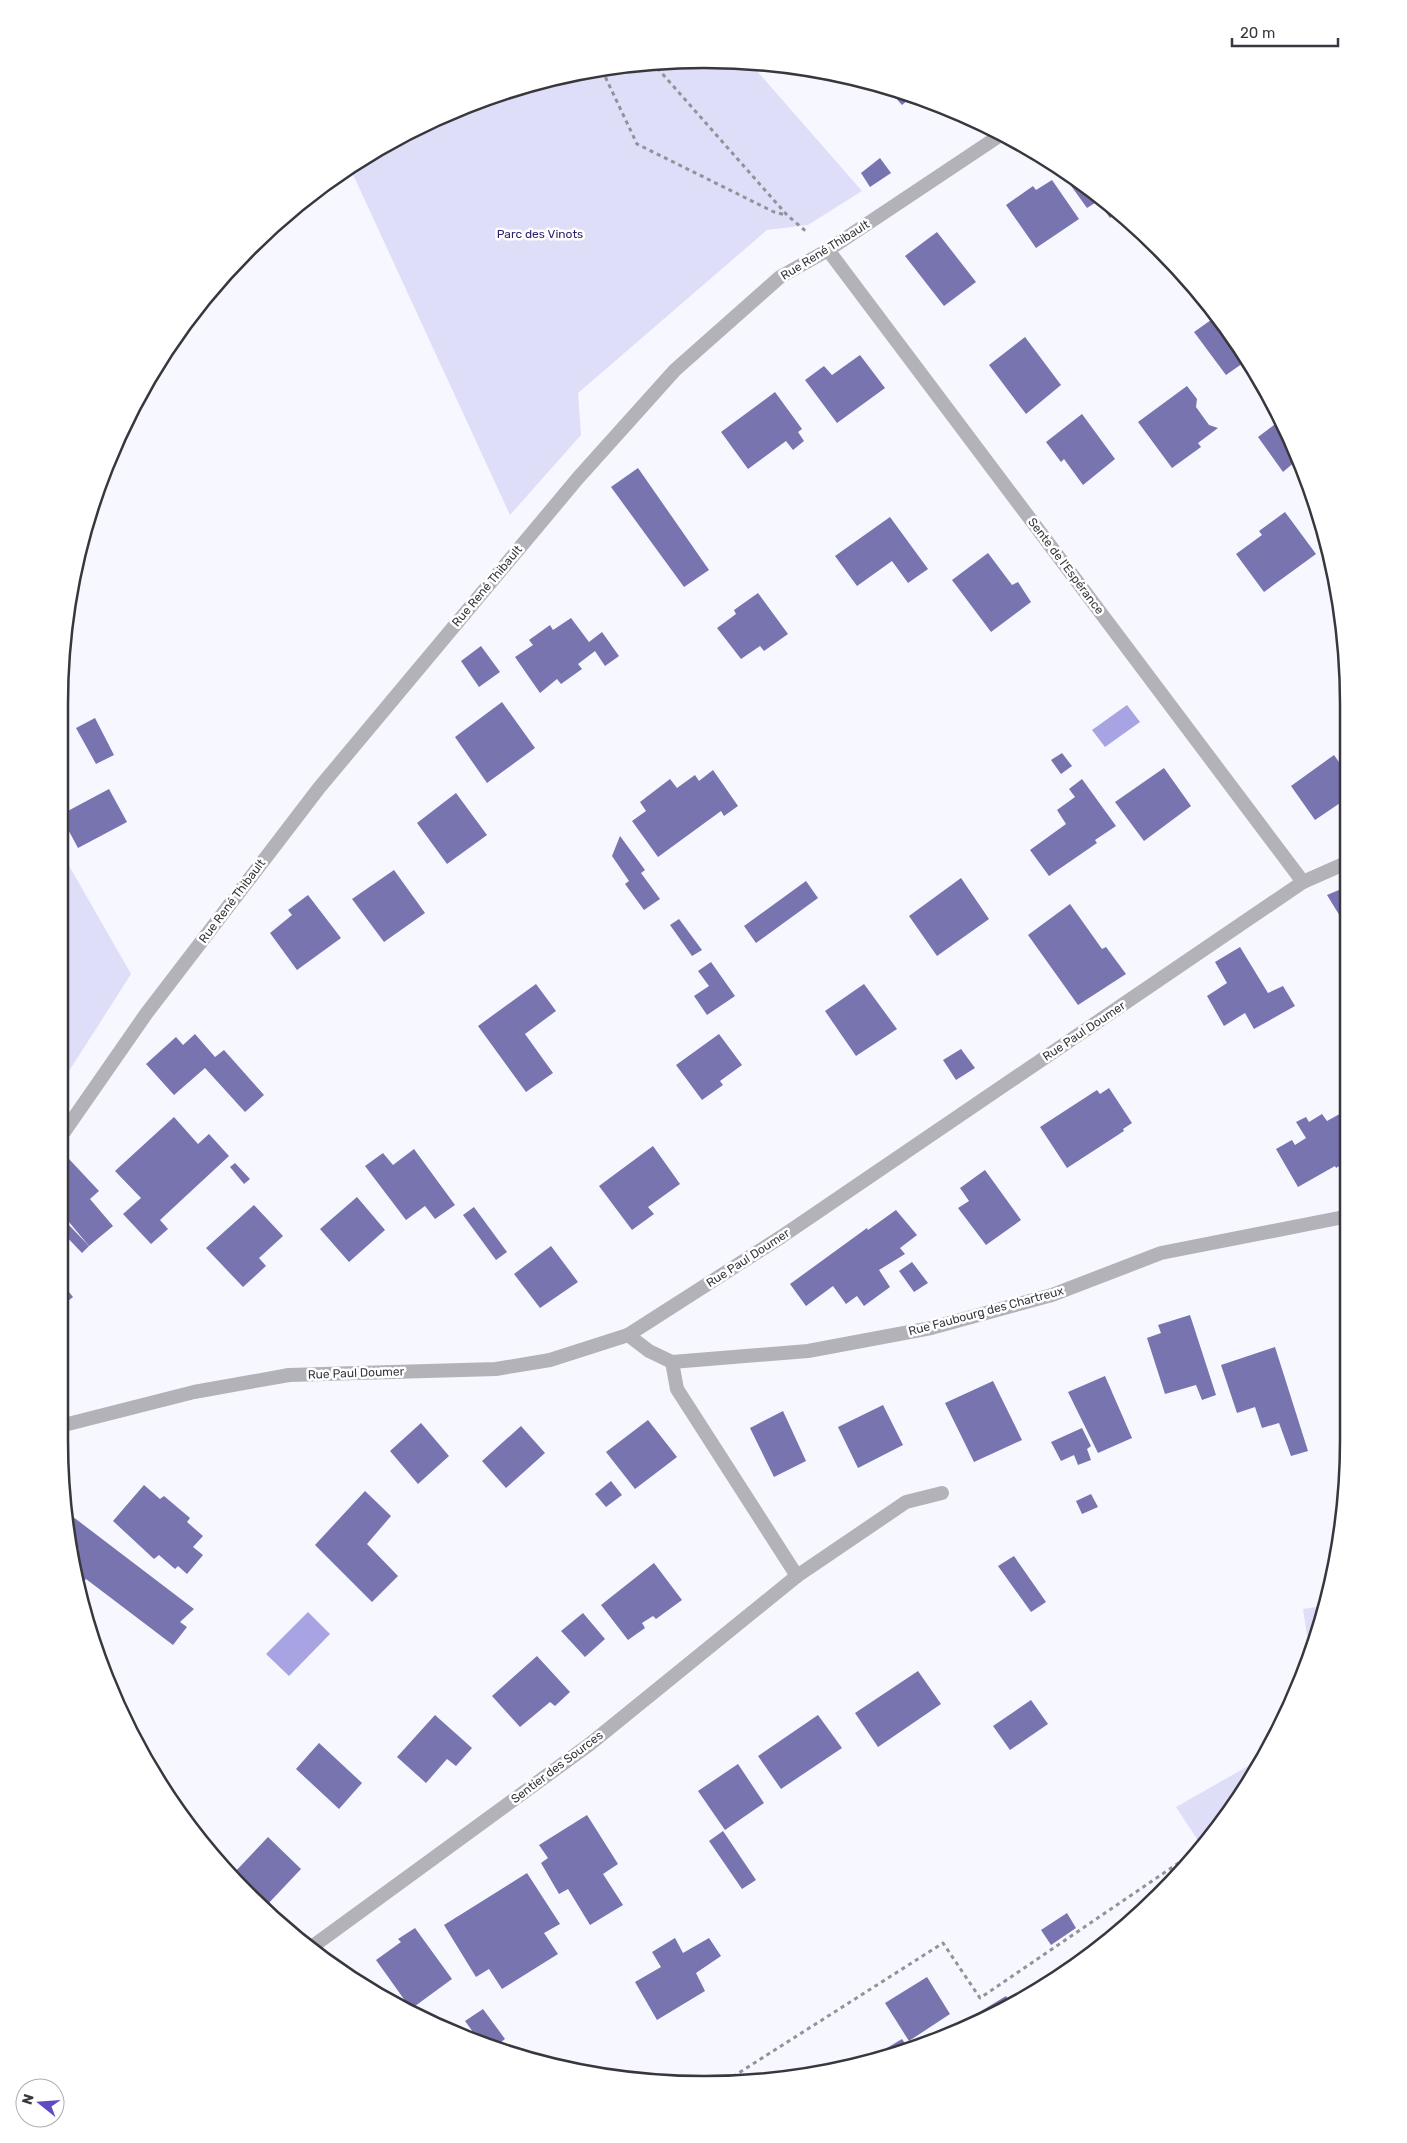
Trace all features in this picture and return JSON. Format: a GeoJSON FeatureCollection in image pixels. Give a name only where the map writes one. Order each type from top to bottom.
{"type":"FeatureCollection","features":[{"type":"Feature","properties":{"kind":"street","name":"Rue René Thibault"},"geometry":{"type":"LineString","coordinates":[[68,1126],[146,1014],[319,788],[578,478],[675,370],[780,277],[828,250],[995,139]]}},
{"type":"Feature","properties":{"kind":"street","name":"Sente de l'Espérance"},"geometry":{"type":"LineString","coordinates":[[828,250],[1303,882]]}},
{"type":"Feature","properties":{"kind":"street","name":"Rue Paul Doumer"},"geometry":{"type":"LineString","coordinates":[[68,1424],[194,1392],[289,1375],[496,1369],[550,1360],[628,1335],[789,1232],[1303,882],[1340,866]]}},
{"type":"Feature","properties":{"kind":"street","name":"Rue Faubourg des Chartreux"},"geometry":{"type":"LineString","coordinates":[[672,1362],[808,1351],[930,1328],[1052,1295],[1162,1253],[1340,1217]]}},
{"type":"Feature","properties":{"kind":"street"},"geometry":{"type":"LineString","coordinates":[[628,1335],[649,1351],[672,1362],[677,1389],[797,1576]]}},
{"type":"Feature","properties":{"kind":"street","name":"Sentier des Sources"},"geometry":{"type":"LineString","coordinates":[[316,1944],[590,1744],[797,1576],[906,1502],[942,1493]]}},
{"type":"Feature","properties":{"kind":"path"},"geometry":{"type":"LineString","coordinates":[[605,76],[637,144],[774,212],[786,215],[658,69]]}},
{"type":"Feature","properties":{"kind":"path"},"geometry":{"type":"LineString","coordinates":[[736,2074],[943,1943],[980,1998],[1179,1862]]}},
{"type":"Feature","properties":{"kind":"green space","name":"Parc des Vinots"},"geometry":{"type":"Polygon","coordinates":[[[662,69],[756,70],[862,191],[808,225],[767,230],[578,393],[581,435],[510,515],[353,173],[422,133],[499,101],[539,89],[620,73],[662,69]]]}},
{"type":"Feature","properties":{"kind":"green space"},"geometry":{"type":"Polygon","coordinates":[[[68,864],[131,974],[68,1073],[68,864]]]}},
{"type":"Feature","properties":{"kind":"green space"},"geometry":{"type":"Polygon","coordinates":[[[1317,1607],[1307,1639],[1303,1609],[1317,1607]]]}},
{"type":"Feature","properties":{"kind":"green space"},"geometry":{"type":"Polygon","coordinates":[[[1249,1765],[1232,1793],[1198,1840],[1176,1807],[1249,1765]]]}},
{"type":"Feature","properties":{"kind":"shaded area"},"geometry":{"type":"Polygon","coordinates":[[[1127,705],[1140,722],[1105,747],[1092,730],[1127,705]]]}},
{"type":"Feature","properties":{"kind":"shaded area"},"geometry":{"type":"Polygon","coordinates":[[[308,1612],[330,1634],[289,1676],[266,1654],[308,1612]]]}},
{"type":"Feature","properties":{"kind":"building"},"geometry":{"type":"Polygon","coordinates":[[[895,97],[907,101],[902,105],[895,97]]]}},
{"type":"Feature","properties":{"kind":"building"},"geometry":{"type":"Polygon","coordinates":[[[880,158],[891,173],[870,187],[861,173],[880,158]]]}},
{"type":"Feature","properties":{"kind":"building"},"geometry":{"type":"Polygon","coordinates":[[[1052,180],[1079,219],[1036,248],[1006,205],[1033,186],[1036,190],[1052,180]]]}},
{"type":"Feature","properties":{"kind":"building"},"geometry":{"type":"Polygon","coordinates":[[[1070,184],[1095,203],[1087,208],[1070,184]]]}},
{"type":"Feature","properties":{"kind":"building"},"geometry":{"type":"Polygon","coordinates":[[[937,232],[976,282],[944,306],[905,256],[937,232]]]}},
{"type":"Feature","properties":{"kind":"building"},"geometry":{"type":"Polygon","coordinates":[[[1211,320],[1241,365],[1226,375],[1194,332],[1211,320]]]}},
{"type":"Feature","properties":{"kind":"building"},"geometry":{"type":"Polygon","coordinates":[[[1025,337],[1061,385],[1026,414],[989,365],[1025,337]]]}},
{"type":"Feature","properties":{"kind":"building"},"geometry":{"type":"Polygon","coordinates":[[[860,355],[885,388],[837,423],[805,380],[824,366],[832,375],[860,355]]]}},
{"type":"Feature","properties":{"kind":"building"},"geometry":{"type":"Polygon","coordinates":[[[1187,386],[1197,399],[1196,407],[1209,425],[1218,428],[1198,443],[1201,447],[1172,468],[1138,422],[1187,386]]]}},
{"type":"Feature","properties":{"kind":"building"},"geometry":{"type":"Polygon","coordinates":[[[775,392],[802,429],[798,432],[804,441],[793,450],[786,441],[748,469],[721,432],[775,392]]]}},
{"type":"Feature","properties":{"kind":"building"},"geometry":{"type":"Polygon","coordinates":[[[1082,414],[1115,459],[1083,485],[1064,459],[1061,462],[1046,442],[1082,414]]]}},
{"type":"Feature","properties":{"kind":"building"},"geometry":{"type":"Polygon","coordinates":[[[1275,424],[1292,464],[1283,472],[1258,437],[1275,424]]]}},
{"type":"Feature","properties":{"kind":"building"},"geometry":{"type":"Polygon","coordinates":[[[638,468],[709,570],[684,587],[611,487],[638,468]]]}},
{"type":"Feature","properties":{"kind":"building"},"geometry":{"type":"Polygon","coordinates":[[[1285,512],[1316,554],[1264,592],[1236,554],[1262,535],[1259,531],[1285,512]]]}},
{"type":"Feature","properties":{"kind":"building"},"geometry":{"type":"Polygon","coordinates":[[[890,517],[928,569],[908,583],[892,561],[857,586],[835,556],[890,517]]]}},
{"type":"Feature","properties":{"kind":"building"},"geometry":{"type":"Polygon","coordinates":[[[988,553],[1012,585],[1018,582],[1031,602],[991,632],[952,580],[988,553]]]}},
{"type":"Feature","properties":{"kind":"building"},"geometry":{"type":"Polygon","coordinates":[[[758,593],[788,634],[764,651],[760,646],[741,659],[717,628],[736,614],[734,610],[758,593]]]}},
{"type":"Feature","properties":{"kind":"building"},"geometry":{"type":"Polygon","coordinates":[[[571,618],[589,642],[602,632],[619,656],[605,666],[595,651],[578,664],[582,669],[561,684],[557,679],[540,693],[515,657],[533,645],[529,640],[550,625],[553,630],[571,618]]]}},
{"type":"Feature","properties":{"kind":"building"},"geometry":{"type":"Polygon","coordinates":[[[481,646],[500,672],[479,687],[461,661],[481,646]]]}},
{"type":"Feature","properties":{"kind":"building"},"geometry":{"type":"Polygon","coordinates":[[[502,702],[535,748],[487,783],[455,737],[502,702]]]}},
{"type":"Feature","properties":{"kind":"building"},"geometry":{"type":"Polygon","coordinates":[[[95,718],[114,755],[96,764],[76,728],[95,718]]]}},
{"type":"Feature","properties":{"kind":"building"},"geometry":{"type":"Polygon","coordinates":[[[1062,753],[1072,766],[1061,774],[1051,760],[1062,753]]]}},
{"type":"Feature","properties":{"kind":"building"},"geometry":{"type":"Polygon","coordinates":[[[1334,755],[1340,764],[1340,803],[1315,820],[1291,786],[1334,755]]]}},
{"type":"Feature","properties":{"kind":"building"},"geometry":{"type":"Polygon","coordinates":[[[1164,768],[1191,806],[1144,841],[1115,802],[1164,768]]]}},
{"type":"Feature","properties":{"kind":"building"},"geometry":{"type":"Polygon","coordinates":[[[713,770],[738,806],[724,816],[721,811],[658,857],[632,821],[646,811],[640,802],[670,779],[677,788],[695,775],[699,781],[713,770]]]}},
{"type":"Feature","properties":{"kind":"building"},"geometry":{"type":"Polygon","coordinates":[[[1082,779],[1116,826],[1095,840],[1097,843],[1049,876],[1030,850],[1066,824],[1057,810],[1075,797],[1069,789],[1082,779]]]}},
{"type":"Feature","properties":{"kind":"building"},"geometry":{"type":"Polygon","coordinates":[[[109,789],[127,822],[78,848],[68,829],[68,811],[109,789]]]}},
{"type":"Feature","properties":{"kind":"building"},"geometry":{"type":"Polygon","coordinates":[[[456,793],[487,835],[447,864],[417,823],[456,793]]]}},
{"type":"Feature","properties":{"kind":"building"},"geometry":{"type":"Polygon","coordinates":[[[620,836],[645,870],[641,873],[660,899],[644,910],[625,884],[629,881],[612,856],[620,836]]]}},
{"type":"Feature","properties":{"kind":"building"},"geometry":{"type":"Polygon","coordinates":[[[394,870],[425,913],[384,942],[352,899],[394,870]]]}},
{"type":"Feature","properties":{"kind":"building"},"geometry":{"type":"Polygon","coordinates":[[[961,878],[989,919],[937,956],[909,916],[961,878]]]}},
{"type":"Feature","properties":{"kind":"building"},"geometry":{"type":"Polygon","coordinates":[[[806,881],[818,898],[756,943],[744,926],[806,881]]]}},
{"type":"Feature","properties":{"kind":"building"},"geometry":{"type":"Polygon","coordinates":[[[1340,890],[1340,916],[1327,895],[1340,890]]]}},
{"type":"Feature","properties":{"kind":"building"},"geometry":{"type":"Polygon","coordinates":[[[308,895],[341,938],[297,970],[270,933],[292,915],[288,910],[308,895]]]}},
{"type":"Feature","properties":{"kind":"building"},"geometry":{"type":"Polygon","coordinates":[[[1070,904],[1102,949],[1106,947],[1126,974],[1078,1005],[1028,935],[1070,904]]]}},
{"type":"Feature","properties":{"kind":"building"},"geometry":{"type":"Polygon","coordinates":[[[679,919],[702,950],[692,956],[670,925],[679,919]]]}},
{"type":"Feature","properties":{"kind":"building"},"geometry":{"type":"Polygon","coordinates":[[[1240,947],[1268,993],[1283,986],[1295,1006],[1254,1029],[1245,1013],[1224,1026],[1207,996],[1227,983],[1215,962],[1240,947]]]}},
{"type":"Feature","properties":{"kind":"building"},"geometry":{"type":"Polygon","coordinates":[[[711,962],[735,996],[707,1015],[694,996],[709,986],[698,971],[711,962]]]}},
{"type":"Feature","properties":{"kind":"building"},"geometry":{"type":"Polygon","coordinates":[[[536,984],[556,1011],[525,1034],[553,1073],[526,1092],[478,1026],[536,984]]]}},
{"type":"Feature","properties":{"kind":"building"},"geometry":{"type":"Polygon","coordinates":[[[864,984],[897,1029],[856,1056],[825,1011],[864,984]]]}},
{"type":"Feature","properties":{"kind":"building"},"geometry":{"type":"Polygon","coordinates":[[[195,1034],[215,1057],[224,1050],[264,1095],[245,1112],[205,1068],[174,1095],[146,1064],[176,1037],[183,1045],[195,1034]]]}},
{"type":"Feature","properties":{"kind":"building"},"geometry":{"type":"Polygon","coordinates":[[[719,1034],[742,1065],[720,1081],[723,1085],[702,1100],[676,1065],[719,1034]]]}},
{"type":"Feature","properties":{"kind":"building"},"geometry":{"type":"Polygon","coordinates":[[[961,1049],[975,1068],[956,1080],[943,1060],[961,1049]]]}},
{"type":"Feature","properties":{"kind":"building"},"geometry":{"type":"Polygon","coordinates":[[[1109,1088],[1132,1123],[1123,1129],[1124,1131],[1067,1168],[1040,1127],[1097,1090],[1100,1094],[1109,1088]]]}},
{"type":"Feature","properties":{"kind":"building"},"geometry":{"type":"Polygon","coordinates":[[[1322,1114],[1327,1121],[1340,1114],[1340,1166],[1336,1168],[1335,1166],[1298,1187],[1276,1149],[1292,1140],[1295,1145],[1306,1138],[1296,1122],[1306,1117],[1309,1122],[1322,1114]]]}},
{"type":"Feature","properties":{"kind":"building"},"geometry":{"type":"Polygon","coordinates":[[[174,1117],[198,1144],[209,1134],[229,1156],[160,1220],[168,1229],[151,1244],[123,1214],[141,1198],[115,1171],[174,1117]]]}},
{"type":"Feature","properties":{"kind":"building"},"geometry":{"type":"Polygon","coordinates":[[[653,1146],[680,1184],[648,1207],[654,1214],[632,1230],[599,1186],[653,1146]]]}},
{"type":"Feature","properties":{"kind":"building"},"geometry":{"type":"Polygon","coordinates":[[[414,1149],[455,1205],[435,1219],[425,1206],[406,1220],[365,1166],[383,1153],[393,1165],[414,1149]]]}},
{"type":"Feature","properties":{"kind":"building"},"geometry":{"type":"Polygon","coordinates":[[[69,1159],[99,1191],[90,1199],[113,1226],[89,1246],[68,1221],[69,1159]]]}},
{"type":"Feature","properties":{"kind":"building"},"geometry":{"type":"Polygon","coordinates":[[[235,1163],[250,1179],[244,1184],[230,1167],[235,1163]]]}},
{"type":"Feature","properties":{"kind":"building"},"geometry":{"type":"Polygon","coordinates":[[[985,1170],[1021,1220],[986,1245],[958,1208],[969,1201],[960,1188],[985,1170]]]}},
{"type":"Feature","properties":{"kind":"building"},"geometry":{"type":"Polygon","coordinates":[[[357,1197],[385,1230],[349,1262],[320,1229],[357,1197]]]}},
{"type":"Feature","properties":{"kind":"building"},"geometry":{"type":"Polygon","coordinates":[[[254,1205],[283,1236],[259,1258],[266,1266],[243,1287],[206,1248],[254,1205]]]}},
{"type":"Feature","properties":{"kind":"building"},"geometry":{"type":"Polygon","coordinates":[[[474,1207],[507,1252],[496,1260],[463,1215],[474,1207]]]}},
{"type":"Feature","properties":{"kind":"building"},"geometry":{"type":"Polygon","coordinates":[[[896,1210],[917,1235],[900,1248],[905,1254],[879,1270],[890,1287],[864,1306],[857,1296],[846,1304],[833,1286],[806,1306],[790,1284],[867,1228],[868,1230],[896,1210]]]}},
{"type":"Feature","properties":{"kind":"building"},"geometry":{"type":"Polygon","coordinates":[[[68,1224],[89,1246],[82,1253],[68,1238],[68,1224]]]}},
{"type":"Feature","properties":{"kind":"building"},"geometry":{"type":"Polygon","coordinates":[[[551,1246],[578,1282],[540,1308],[514,1274],[551,1246]]]}},
{"type":"Feature","properties":{"kind":"building"},"geometry":{"type":"Polygon","coordinates":[[[912,1262],[928,1283],[914,1292],[899,1271],[912,1262]]]}},
{"type":"Feature","properties":{"kind":"building"},"geometry":{"type":"Polygon","coordinates":[[[68,1291],[73,1297],[68,1301],[68,1291]]]}},
{"type":"Feature","properties":{"kind":"building"},"geometry":{"type":"Polygon","coordinates":[[[1190,1315],[1216,1395],[1202,1400],[1196,1385],[1165,1394],[1147,1338],[1161,1333],[1158,1325],[1190,1315]]]}},
{"type":"Feature","properties":{"kind":"building"},"geometry":{"type":"Polygon","coordinates":[[[1275,1347],[1308,1451],[1291,1456],[1279,1423],[1262,1428],[1255,1407],[1237,1413],[1221,1365],[1275,1347]]]}},
{"type":"Feature","properties":{"kind":"building"},"geometry":{"type":"Polygon","coordinates":[[[1105,1376],[1132,1438],[1098,1453],[1068,1392],[1105,1376]]]}},
{"type":"Feature","properties":{"kind":"building"},"geometry":{"type":"Polygon","coordinates":[[[993,1381],[1022,1440],[974,1462],[945,1403],[993,1381]]]}},
{"type":"Feature","properties":{"kind":"building"},"geometry":{"type":"Polygon","coordinates":[[[883,1405],[903,1445],[858,1468],[838,1427],[883,1405]]]}},
{"type":"Feature","properties":{"kind":"building"},"geometry":{"type":"Polygon","coordinates":[[[783,1411],[806,1461],[774,1477],[750,1428],[783,1411]]]}},
{"type":"Feature","properties":{"kind":"building"},"geometry":{"type":"Polygon","coordinates":[[[648,1420],[677,1457],[635,1489],[606,1452],[648,1420]]]}},
{"type":"Feature","properties":{"kind":"building"},"geometry":{"type":"Polygon","coordinates":[[[421,1423],[449,1456],[418,1484],[390,1451],[421,1423]]]}},
{"type":"Feature","properties":{"kind":"building"},"geometry":{"type":"Polygon","coordinates":[[[521,1426],[545,1453],[506,1488],[482,1461],[521,1426]]]}},
{"type":"Feature","properties":{"kind":"building"},"geometry":{"type":"Polygon","coordinates":[[[1082,1428],[1091,1446],[1087,1449],[1091,1460],[1078,1465],[1074,1455],[1061,1461],[1051,1442],[1082,1428]]]}},
{"type":"Feature","properties":{"kind":"building"},"geometry":{"type":"Polygon","coordinates":[[[611,1481],[622,1495],[606,1507],[595,1494],[611,1481]]]}},
{"type":"Feature","properties":{"kind":"building"},"geometry":{"type":"Polygon","coordinates":[[[144,1485],[160,1499],[164,1496],[190,1518],[187,1522],[203,1536],[193,1547],[203,1555],[187,1574],[178,1566],[175,1569],[159,1555],[154,1559],[113,1521],[144,1485]]]}},
{"type":"Feature","properties":{"kind":"building"},"geometry":{"type":"Polygon","coordinates":[[[365,1491],[391,1516],[367,1544],[398,1576],[372,1602],[315,1545],[365,1491]]]}},
{"type":"Feature","properties":{"kind":"building"},"geometry":{"type":"Polygon","coordinates":[[[1091,1494],[1098,1507],[1082,1514],[1076,1501],[1091,1494]]]}},
{"type":"Feature","properties":{"kind":"building"},"geometry":{"type":"Polygon","coordinates":[[[72,1516],[194,1609],[180,1622],[187,1627],[173,1645],[86,1579],[84,1581],[78,1551],[79,1549],[72,1516]]]}},
{"type":"Feature","properties":{"kind":"building"},"geometry":{"type":"Polygon","coordinates":[[[1014,1556],[1046,1602],[1031,1612],[998,1566],[1014,1556]]]}},
{"type":"Feature","properties":{"kind":"building"},"geometry":{"type":"Polygon","coordinates":[[[654,1563],[682,1600],[656,1619],[653,1616],[642,1623],[645,1628],[628,1640],[601,1605],[654,1563]]]}},
{"type":"Feature","properties":{"kind":"building"},"geometry":{"type":"Polygon","coordinates":[[[583,1613],[605,1639],[585,1657],[561,1631],[583,1613]]]}},
{"type":"Feature","properties":{"kind":"building"},"geometry":{"type":"Polygon","coordinates":[[[537,1656],[570,1692],[555,1706],[550,1702],[520,1727],[492,1696],[537,1656]]]}},
{"type":"Feature","properties":{"kind":"building"},"geometry":{"type":"Polygon","coordinates":[[[918,1671],[941,1704],[878,1747],[855,1713],[918,1671]]]}},
{"type":"Feature","properties":{"kind":"building"},"geometry":{"type":"Polygon","coordinates":[[[1031,1700],[1048,1724],[1010,1750],[993,1726],[1031,1700]]]}},
{"type":"Feature","properties":{"kind":"building"},"geometry":{"type":"Polygon","coordinates":[[[435,1715],[472,1748],[456,1766],[447,1759],[426,1783],[397,1757],[435,1715]]]}},
{"type":"Feature","properties":{"kind":"building"},"geometry":{"type":"Polygon","coordinates":[[[818,1715],[842,1748],[781,1789],[758,1756],[818,1715]]]}},
{"type":"Feature","properties":{"kind":"building"},"geometry":{"type":"Polygon","coordinates":[[[319,1743],[362,1783],[339,1809],[296,1769],[319,1743]]]}},
{"type":"Feature","properties":{"kind":"building"},"geometry":{"type":"Polygon","coordinates":[[[738,1764],[764,1803],[725,1830],[698,1791],[738,1764]]]}},
{"type":"Feature","properties":{"kind":"building"},"geometry":{"type":"Polygon","coordinates":[[[587,1815],[618,1864],[603,1874],[623,1905],[590,1925],[568,1889],[559,1894],[541,1863],[548,1858],[539,1845],[587,1815]]]}},
{"type":"Feature","properties":{"kind":"building"},"geometry":{"type":"Polygon","coordinates":[[[723,1831],[756,1880],[742,1889],[709,1841],[723,1831]]]}},
{"type":"Feature","properties":{"kind":"building"},"geometry":{"type":"Polygon","coordinates":[[[268,1837],[301,1869],[269,1903],[236,1871],[268,1837]]]}},
{"type":"Feature","properties":{"kind":"building"},"geometry":{"type":"Polygon","coordinates":[[[527,1873],[560,1924],[544,1933],[558,1954],[502,1989],[489,1969],[476,1977],[444,1925],[527,1873]]]}},
{"type":"Feature","properties":{"kind":"building"},"geometry":{"type":"Polygon","coordinates":[[[1067,1913],[1076,1928],[1051,1945],[1041,1930],[1067,1913]]]}},
{"type":"Feature","properties":{"kind":"building"},"geometry":{"type":"Polygon","coordinates":[[[415,1928],[452,1979],[415,2006],[405,2001],[376,1960],[401,1942],[398,1939],[415,1928]]]}},
{"type":"Feature","properties":{"kind":"building"},"geometry":{"type":"Polygon","coordinates":[[[675,1938],[683,1953],[709,1938],[721,1956],[696,1973],[705,1991],[657,2020],[635,1982],[661,1967],[652,1952],[675,1938]]]}},
{"type":"Feature","properties":{"kind":"building"},"geometry":{"type":"Polygon","coordinates":[[[927,1977],[950,2014],[909,2041],[885,2003],[927,1977]]]}},
{"type":"Feature","properties":{"kind":"building"},"geometry":{"type":"Polygon","coordinates":[[[1006,1996],[1007,1998],[985,2010],[977,2014],[1006,1996]]]}},
{"type":"Feature","properties":{"kind":"building"},"geometry":{"type":"Polygon","coordinates":[[[483,2009],[505,2039],[500,2042],[473,2032],[465,2021],[483,2009]]]}},
{"type":"Feature","properties":{"kind":"building"},"geometry":{"type":"Polygon","coordinates":[[[902,2039],[905,2043],[886,2049],[902,2039]]]}}]}
